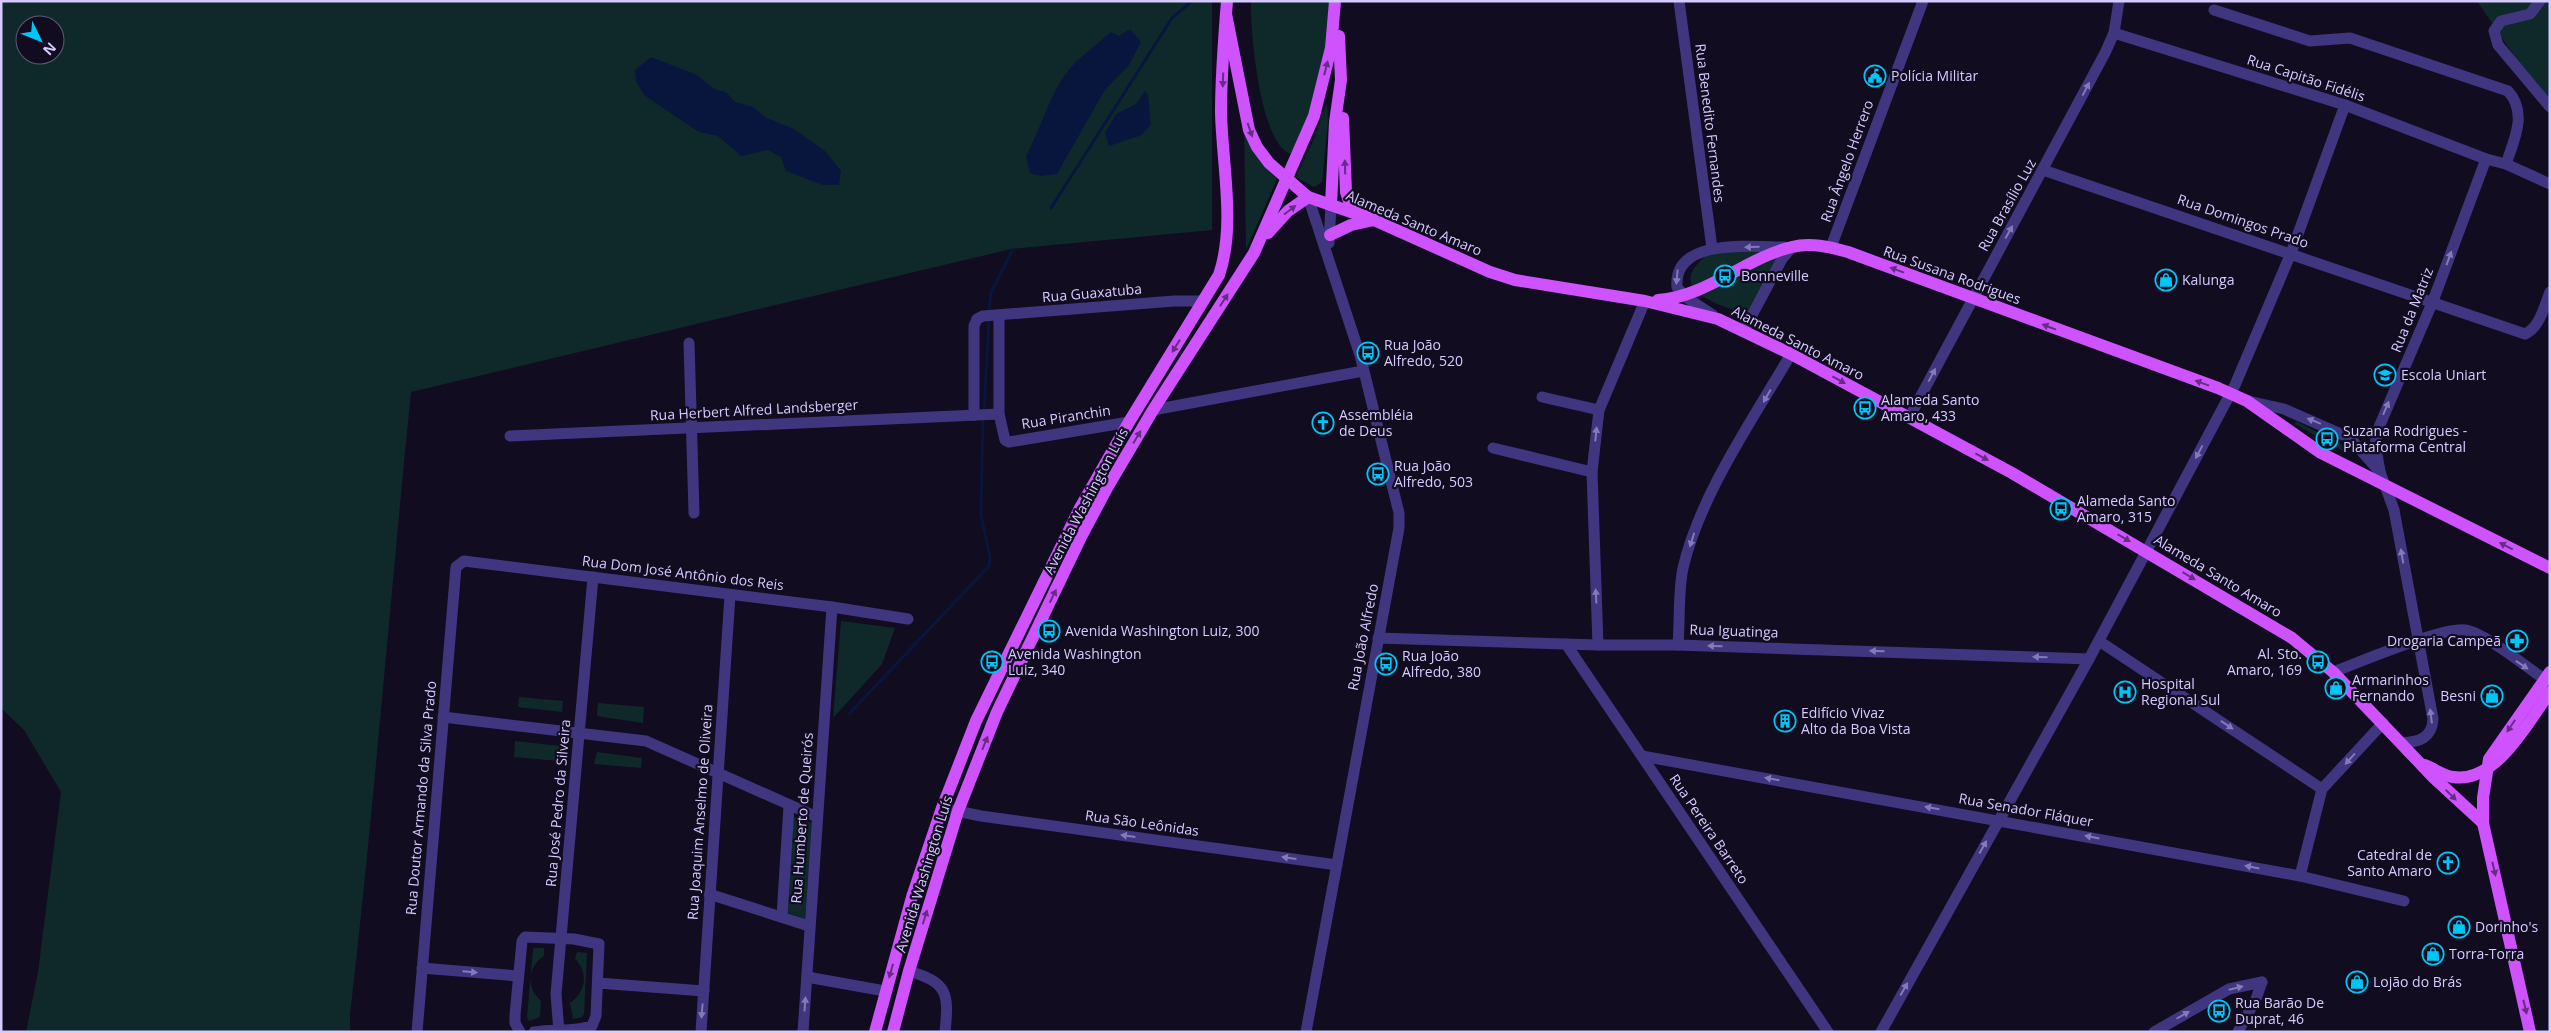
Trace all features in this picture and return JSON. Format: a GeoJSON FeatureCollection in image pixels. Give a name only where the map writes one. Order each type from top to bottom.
{"type":"FeatureCollection","features":[{"type":"Feature","properties":{"kind":"main road"},"geometry":{"type":"LineString","coordinates":[[1336,1],[1346,192],[1349,201],[1374,220]]}},
{"type":"Feature","properties":{"kind":"main road","name":"Avenida Washington Luís"},"geometry":{"type":"LineString","coordinates":[[893,1032],[909,971],[958,811],[997,712],[1081,537],[1153,410],[1254,253],[1314,116],[1331,48],[1336,1]]}},
{"type":"Feature","properties":{"kind":"main road","name":"Avenida Washington Luís"},"geometry":{"type":"LineString","coordinates":[[875,1032],[912,896],[942,808],[976,721],[1080,508],[1129,422],[1204,301],[1219,275],[1225,258],[1226,214],[1221,111],[1226,8]]}},
{"type":"Feature","properties":{"kind":"main road","name":"Alameda Santo Amaro"},"geometry":{"type":"LineString","coordinates":[[1226,8],[1249,130],[1257,147],[1269,163],[1308,198],[1374,220],[1490,272],[1514,280],[1645,301],[1718,319],[1791,354],[2020,478],[2292,638],[2333,672],[2422,764],[2432,777],[2483,823]]}},
{"type":"Feature","properties":{"kind":"main road"},"geometry":{"type":"LineString","coordinates":[[1331,205],[1335,122],[1341,80]]}},
{"type":"Feature","properties":{"kind":"main road"},"geometry":{"type":"LineString","coordinates":[[1254,253],[1277,221],[1308,198]]}},
{"type":"Feature","properties":{"kind":"main road"},"geometry":{"type":"LineString","coordinates":[[1330,235],[1351,225],[1374,220]]}},
{"type":"Feature","properties":{"kind":"main road","name":"Rua Susana Rodrigues"},"geometry":{"type":"LineString","coordinates":[[1645,301],[1684,296],[1792,247],[1831,247],[2247,401],[2320,453],[2387,486]]}},
{"type":"Feature","properties":{"kind":"main road"},"geometry":{"type":"LineString","coordinates":[[2387,486],[2550,568]]}},
{"type":"Feature","properties":{"kind":"main road"},"geometry":{"type":"LineString","coordinates":[[2530,1032],[2483,823],[2483,798],[2489,759],[2548,678]]}},
{"type":"Feature","properties":{"kind":"main road"},"geometry":{"type":"LineString","coordinates":[[2422,764],[2452,777],[2469,778],[2487,770],[2496,764],[2550,692]]}},
{"type":"Feature","properties":{"kind":"street","name":"Rua Benedito Fernandes"},"geometry":{"type":"LineString","coordinates":[[1679,1],[1712,248]]}},
{"type":"Feature","properties":{"kind":"street","name":"Rua Brasílio Luz"},"geometry":{"type":"LineString","coordinates":[[1909,418],[2043,170],[2114,33],[2120,1]]}},
{"type":"Feature","properties":{"kind":"street"},"geometry":{"type":"LineString","coordinates":[[2540,1],[2530,14],[2501,21],[2494,31],[2498,45],[2550,107]]}},
{"type":"Feature","properties":{"kind":"street","name":"Rua Ângelo Herrero"},"geometry":{"type":"LineString","coordinates":[[1831,247],[1919,2]]}},
{"type":"Feature","properties":{"kind":"street"},"geometry":{"type":"LineString","coordinates":[[2214,10],[2310,41],[2350,38],[2508,92],[2516,99],[2519,123],[2506,164]]}},
{"type":"Feature","properties":{"kind":"street","name":"Rua Capitão Fidélis"},"geometry":{"type":"LineString","coordinates":[[2114,33],[2345,105],[2486,159],[2506,164],[2550,184]]}},
{"type":"Feature","properties":{"kind":"street"},"geometry":{"type":"LineString","coordinates":[[1881,1032],[1998,819],[2089,659],[2230,394],[2290,253],[2345,105]]}},
{"type":"Feature","properties":{"kind":"street","name":"Rua da Matriz"},"geometry":{"type":"LineString","coordinates":[[2380,472],[2375,444],[2379,427],[2433,301],[2486,159]]}},
{"type":"Feature","properties":{"kind":"street","name":"Rua Domingos Prado"},"geometry":{"type":"LineString","coordinates":[[2043,170],[2433,301],[2525,334],[2537,325],[2550,292]]}},
{"type":"Feature","properties":{"kind":"street","name":"Rua João Alfredo"},"geometry":{"type":"LineString","coordinates":[[1306,1032],[1399,528],[1399,512],[1363,371],[1328,254],[1308,198]]}},
{"type":"Feature","properties":{"kind":"street","name":"Rua João Alfredo"},"geometry":{"type":"LineString","coordinates":[[1328,254],[1331,205]]}},
{"type":"Feature","properties":{"kind":"street"},"geometry":{"type":"LineString","coordinates":[[1718,319],[1684,296],[1677,286],[1678,268],[1688,258],[1712,248],[1792,247]]}},
{"type":"Feature","properties":{"kind":"street"},"geometry":{"type":"LineString","coordinates":[[1744,330],[1782,259],[1792,247]]}},
{"type":"Feature","properties":{"kind":"street","name":"Rua Guaxatuba"},"geometry":{"type":"LineString","coordinates":[[975,415],[974,326],[977,319],[983,316],[1174,301],[1204,301]]}},
{"type":"Feature","properties":{"kind":"street"},"geometry":{"type":"LineString","coordinates":[[1598,645],[1592,472],[1598,410],[1645,301]]}},
{"type":"Feature","properties":{"kind":"street"},"geometry":{"type":"LineString","coordinates":[[995,414],[998,316]]}},
{"type":"Feature","properties":{"kind":"street"},"geometry":{"type":"LineString","coordinates":[[689,342],[694,513]]}},
{"type":"Feature","properties":{"kind":"street"},"geometry":{"type":"LineString","coordinates":[[1678,645],[1682,570],[1694,532],[1711,492],[1791,354]]}},
{"type":"Feature","properties":{"kind":"street"},"geometry":{"type":"LineString","coordinates":[[1153,410],[1363,371]]}},
{"type":"Feature","properties":{"kind":"street"},"geometry":{"type":"LineString","coordinates":[[1542,397],[1598,410]]}},
{"type":"Feature","properties":{"kind":"street","name":"Rua Susana Rodrigues"},"geometry":{"type":"LineString","coordinates":[[2247,401],[2284,409],[2350,438],[2380,472],[2387,486]]}},
{"type":"Feature","properties":{"kind":"street","name":"Rua Piranchin"},"geometry":{"type":"LineString","coordinates":[[995,414],[1002,437],[1009,442],[1129,422]]}},
{"type":"Feature","properties":{"kind":"street","name":"Rua Herbert Alfred Landsberger"},"geometry":{"type":"LineString","coordinates":[[510,436],[995,414]]}},
{"type":"Feature","properties":{"kind":"street"},"geometry":{"type":"LineString","coordinates":[[1493,448],[1592,472]]}},
{"type":"Feature","properties":{"kind":"street"},"geometry":{"type":"LineString","coordinates":[[2387,486],[2394,510],[2433,719],[2432,728],[2425,737],[2402,743]]}},
{"type":"Feature","properties":{"kind":"street","name":"Rua Dom José Antônio dos Reis"},"geometry":{"type":"LineString","coordinates":[[456,567],[464,560],[832,607],[908,619]]}},
{"type":"Feature","properties":{"kind":"street","name":"Rua Doutor Armando da Silva Prado"},"geometry":{"type":"LineString","coordinates":[[416,1032],[456,567]]}},
{"type":"Feature","properties":{"kind":"street","name":"Rua José Pedro da Silveira"},"geometry":{"type":"LineString","coordinates":[[559,1031],[556,1005],[593,577]]}},
{"type":"Feature","properties":{"kind":"street","name":"Rua Joaquim Anselmo de Oliveira"},"geometry":{"type":"LineString","coordinates":[[701,1032],[730,595]]}},
{"type":"Feature","properties":{"kind":"street","name":"Rua Humberto de Queirós"},"geometry":{"type":"LineString","coordinates":[[803,1032],[832,607]]}},
{"type":"Feature","properties":{"kind":"street"},"geometry":{"type":"LineString","coordinates":[[2333,672],[2417,641],[2454,630],[2466,630],[2480,636],[2548,678]]}},
{"type":"Feature","properties":{"kind":"street","name":"Rua Iguatinga"},"geometry":{"type":"LineString","coordinates":[[1378,638],[1598,645],[1678,645],[2089,659]]}},
{"type":"Feature","properties":{"kind":"street"},"geometry":{"type":"LineString","coordinates":[[2098,641],[2322,789]]}},
{"type":"Feature","properties":{"kind":"street","name":"Rua Pereira Barreto"},"geometry":{"type":"LineString","coordinates":[[1566,644],[1828,1032]]}},
{"type":"Feature","properties":{"kind":"street"},"geometry":{"type":"LineString","coordinates":[[443,717],[579,731],[646,741],[817,817]]}},
{"type":"Feature","properties":{"kind":"street"},"geometry":{"type":"LineString","coordinates":[[2300,876],[2322,789],[2383,723]]}},
{"type":"Feature","properties":{"kind":"street","name":"Rua Senador Fláquer"},"geometry":{"type":"LineString","coordinates":[[1642,756],[1998,819],[2300,876],[2404,901]]}},
{"type":"Feature","properties":{"kind":"street"},"geometry":{"type":"LineString","coordinates":[[782,916],[790,806]]}},
{"type":"Feature","properties":{"kind":"street","name":"Rua São Leônidas"},"geometry":{"type":"LineString","coordinates":[[942,808],[981,816],[1337,865]]}},
{"type":"Feature","properties":{"kind":"street"},"geometry":{"type":"LineString","coordinates":[[709,894],[809,926]]}},
{"type":"Feature","properties":{"kind":"street"},"geometry":{"type":"LineString","coordinates":[[520,1032],[515,1023],[515,1015],[522,942],[525,937],[599,944],[595,1022],[592,1026],[569,1031],[546,1029],[534,1032]]}},
{"type":"Feature","properties":{"kind":"street"},"geometry":{"type":"LineString","coordinates":[[422,968],[518,976]]}},
{"type":"Feature","properties":{"kind":"street"},"geometry":{"type":"LineString","coordinates":[[909,971],[929,977],[942,988],[948,1004],[945,1032]]}},
{"type":"Feature","properties":{"kind":"street"},"geometry":{"type":"LineString","coordinates":[[807,977],[885,991]]}},
{"type":"Feature","properties":{"kind":"street"},"geometry":{"type":"LineString","coordinates":[[2154,1032],[2229,989],[2262,982],[2256,999],[2238,1032]]}},
{"type":"Feature","properties":{"kind":"street"},"geometry":{"type":"LineString","coordinates":[[598,983],[704,991]]}},
{"type":"Feature","properties":{"kind":"green space"},"geometry":{"type":"Polygon","coordinates":[[[1,1],[1212,1],[1212,230],[1011,249],[411,392],[367,860],[350,1015],[350,1032],[26,1032],[38,972],[61,792],[24,730],[1,708],[1,1]]]}},
{"type":"Feature","properties":{"kind":"green space"},"geometry":{"type":"Polygon","coordinates":[[[1251,1],[1331,1],[1328,45],[1311,108],[1295,150],[1290,154],[1280,145],[1271,130],[1264,109],[1252,37],[1251,1]]]}},
{"type":"Feature","properties":{"kind":"green space"},"geometry":{"type":"Polygon","coordinates":[[[2477,1],[2550,1],[2550,109],[2477,1]]]}},
{"type":"Feature","properties":{"kind":"green space"},"geometry":{"type":"Polygon","coordinates":[[[1327,103],[1328,122],[1322,182],[1314,187],[1296,177],[1313,141],[1327,103]]]}},
{"type":"Feature","properties":{"kind":"green space"},"geometry":{"type":"Polygon","coordinates":[[[1244,116],[1266,168],[1277,179],[1246,250],[1244,116]]]}},
{"type":"Feature","properties":{"kind":"green space"},"geometry":{"type":"Polygon","coordinates":[[[1714,250],[1784,250],[1751,316],[1709,300],[1698,293],[1692,285],[1691,275],[1698,264],[1714,250]]]}},
{"type":"Feature","properties":{"kind":"green space"},"geometry":{"type":"Polygon","coordinates":[[[2296,421],[2346,447],[2343,451],[2295,424],[2296,421]]]}},
{"type":"Feature","properties":{"kind":"green space"},"geometry":{"type":"Polygon","coordinates":[[[841,621],[895,628],[882,664],[833,718],[841,621]]]}},
{"type":"Feature","properties":{"kind":"green space"},"geometry":{"type":"Polygon","coordinates":[[[519,697],[563,701],[562,712],[518,707],[519,697]]]}},
{"type":"Feature","properties":{"kind":"green space"},"geometry":{"type":"Polygon","coordinates":[[[598,703],[644,707],[643,723],[597,716],[598,703]]]}},
{"type":"Feature","properties":{"kind":"green space"},"geometry":{"type":"Polygon","coordinates":[[[515,741],[560,746],[559,761],[514,757],[515,741]]]}},
{"type":"Feature","properties":{"kind":"green space"},"geometry":{"type":"Polygon","coordinates":[[[597,752],[642,758],[641,768],[594,764],[597,752]]]}},
{"type":"Feature","properties":{"kind":"green space"},"geometry":{"type":"Polygon","coordinates":[[[792,816],[812,823],[805,919],[786,912],[792,816]]]}},
{"type":"Feature","properties":{"kind":"green space"},"geometry":{"type":"Polygon","coordinates":[[[534,948],[544,948],[544,956],[534,966],[531,978],[533,990],[541,1001],[540,1017],[529,1021],[527,1017],[534,948]]]}},
{"type":"Feature","properties":{"kind":"green space"},"geometry":{"type":"Polygon","coordinates":[[[577,952],[587,953],[584,1014],[582,1017],[573,1019],[570,1003],[580,993],[584,982],[582,970],[575,959],[577,952]]]}},
{"type":"Feature","properties":{"kind":"water"},"geometry":{"type":"Polygon","coordinates":[[[1130,29],[1141,42],[1129,65],[1105,90],[1057,174],[1041,176],[1030,173],[1026,156],[1064,76],[1077,61],[1111,32],[1119,36],[1130,29]]]}},
{"type":"Feature","properties":{"kind":"water"},"geometry":{"type":"Polygon","coordinates":[[[651,57],[697,75],[714,89],[726,92],[735,102],[753,107],[765,117],[794,129],[825,151],[841,171],[839,185],[823,185],[786,171],[781,157],[768,150],[741,156],[718,136],[699,132],[644,95],[636,81],[635,70],[651,57]]]}},
{"type":"Feature","properties":{"kind":"water"},"geometry":{"type":"Polygon","coordinates":[[[1145,91],[1148,95],[1151,124],[1142,135],[1109,146],[1105,133],[1116,114],[1136,104],[1145,91]]]}},
{"type":"Feature","properties":{"kind":"waterway"},"geometry":{"type":"LineString","coordinates":[[1051,208],[1172,18],[1192,1]]}},
{"type":"Feature","properties":{"kind":"waterway"},"geometry":{"type":"LineString","coordinates":[[989,312],[991,293],[1013,249]]}},
{"type":"Feature","properties":{"kind":"waterway"},"geometry":{"type":"LineString","coordinates":[[984,412],[989,319]]}},
{"type":"Feature","properties":{"kind":"waterway"},"geometry":{"type":"LineString","coordinates":[[849,714],[989,566],[990,557],[981,515],[983,418]]}},
{"type":"Feature","properties":{"kind":"place","name":"Polícia Militar"},"geometry":{"type":"Point","coordinates":[1875,76]}},
{"type":"Feature","properties":{"kind":"place","name":"Bonneville"},"geometry":{"type":"Point","coordinates":[1725,276]}},
{"type":"Feature","properties":{"kind":"place","name":"Kalunga"},"geometry":{"type":"Point","coordinates":[2166,280]}},
{"type":"Feature","properties":{"kind":"place","name":"Rua João Alfredo, 520"},"geometry":{"type":"Point","coordinates":[1368,353]}},
{"type":"Feature","properties":{"kind":"place","name":"Escola Uniart"},"geometry":{"type":"Point","coordinates":[2385,375]}},
{"type":"Feature","properties":{"kind":"place","name":"Alameda Santo Amaro, 433"},"geometry":{"type":"Point","coordinates":[1865,408]}},
{"type":"Feature","properties":{"kind":"place","name":"Assembléia de Deus"},"geometry":{"type":"Point","coordinates":[1323,423]}},
{"type":"Feature","properties":{"kind":"place","name":"Suzana Rodrigues - Plataforma Central"},"geometry":{"type":"Point","coordinates":[2327,439]}},
{"type":"Feature","properties":{"kind":"place","name":"Rua João Alfredo, 503"},"geometry":{"type":"Point","coordinates":[1378,474]}},
{"type":"Feature","properties":{"kind":"place","name":"Alameda Santo Amaro, 315"},"geometry":{"type":"Point","coordinates":[2061,509]}},
{"type":"Feature","properties":{"kind":"place","name":"Avenida Washington Luiz, 300"},"geometry":{"type":"Point","coordinates":[1049,631]}},
{"type":"Feature","properties":{"kind":"place","name":"Drogaria Campeã"},"geometry":{"type":"Point","coordinates":[2517,641]}},
{"type":"Feature","properties":{"kind":"place","name":"Avenida Washington Luiz, 340"},"geometry":{"type":"Point","coordinates":[992,662]}},
{"type":"Feature","properties":{"kind":"place","name":"Al. Sto. Amaro, 169"},"geometry":{"type":"Point","coordinates":[2318,662]}},
{"type":"Feature","properties":{"kind":"place","name":"Rua João Alfredo, 380"},"geometry":{"type":"Point","coordinates":[1386,664]}},
{"type":"Feature","properties":{"kind":"place","name":"Armarinhos Fernando"},"geometry":{"type":"Point","coordinates":[2336,688]}},
{"type":"Feature","properties":{"kind":"place","name":"Hospital Regional Sul"},"geometry":{"type":"Point","coordinates":[2125,692]}},
{"type":"Feature","properties":{"kind":"place","name":"Besni"},"geometry":{"type":"Point","coordinates":[2492,696]}},
{"type":"Feature","properties":{"kind":"place","name":"Edifício Vivaz Alto da Boa Vista"},"geometry":{"type":"Point","coordinates":[1785,721]}},
{"type":"Feature","properties":{"kind":"place","name":"Catedral de Santo Amaro"},"geometry":{"type":"Point","coordinates":[2448,863]}},
{"type":"Feature","properties":{"kind":"place","name":"Dorinho's"},"geometry":{"type":"Point","coordinates":[2459,927]}},
{"type":"Feature","properties":{"kind":"place","name":"Torra-Torra"},"geometry":{"type":"Point","coordinates":[2433,954]}},
{"type":"Feature","properties":{"kind":"place","name":"Lojão do Brás"},"geometry":{"type":"Point","coordinates":[2357,982]}},
{"type":"Feature","properties":{"kind":"place","name":"Rua Barão De Duprat, 46"},"geometry":{"type":"Point","coordinates":[2219,1011]}}]}
